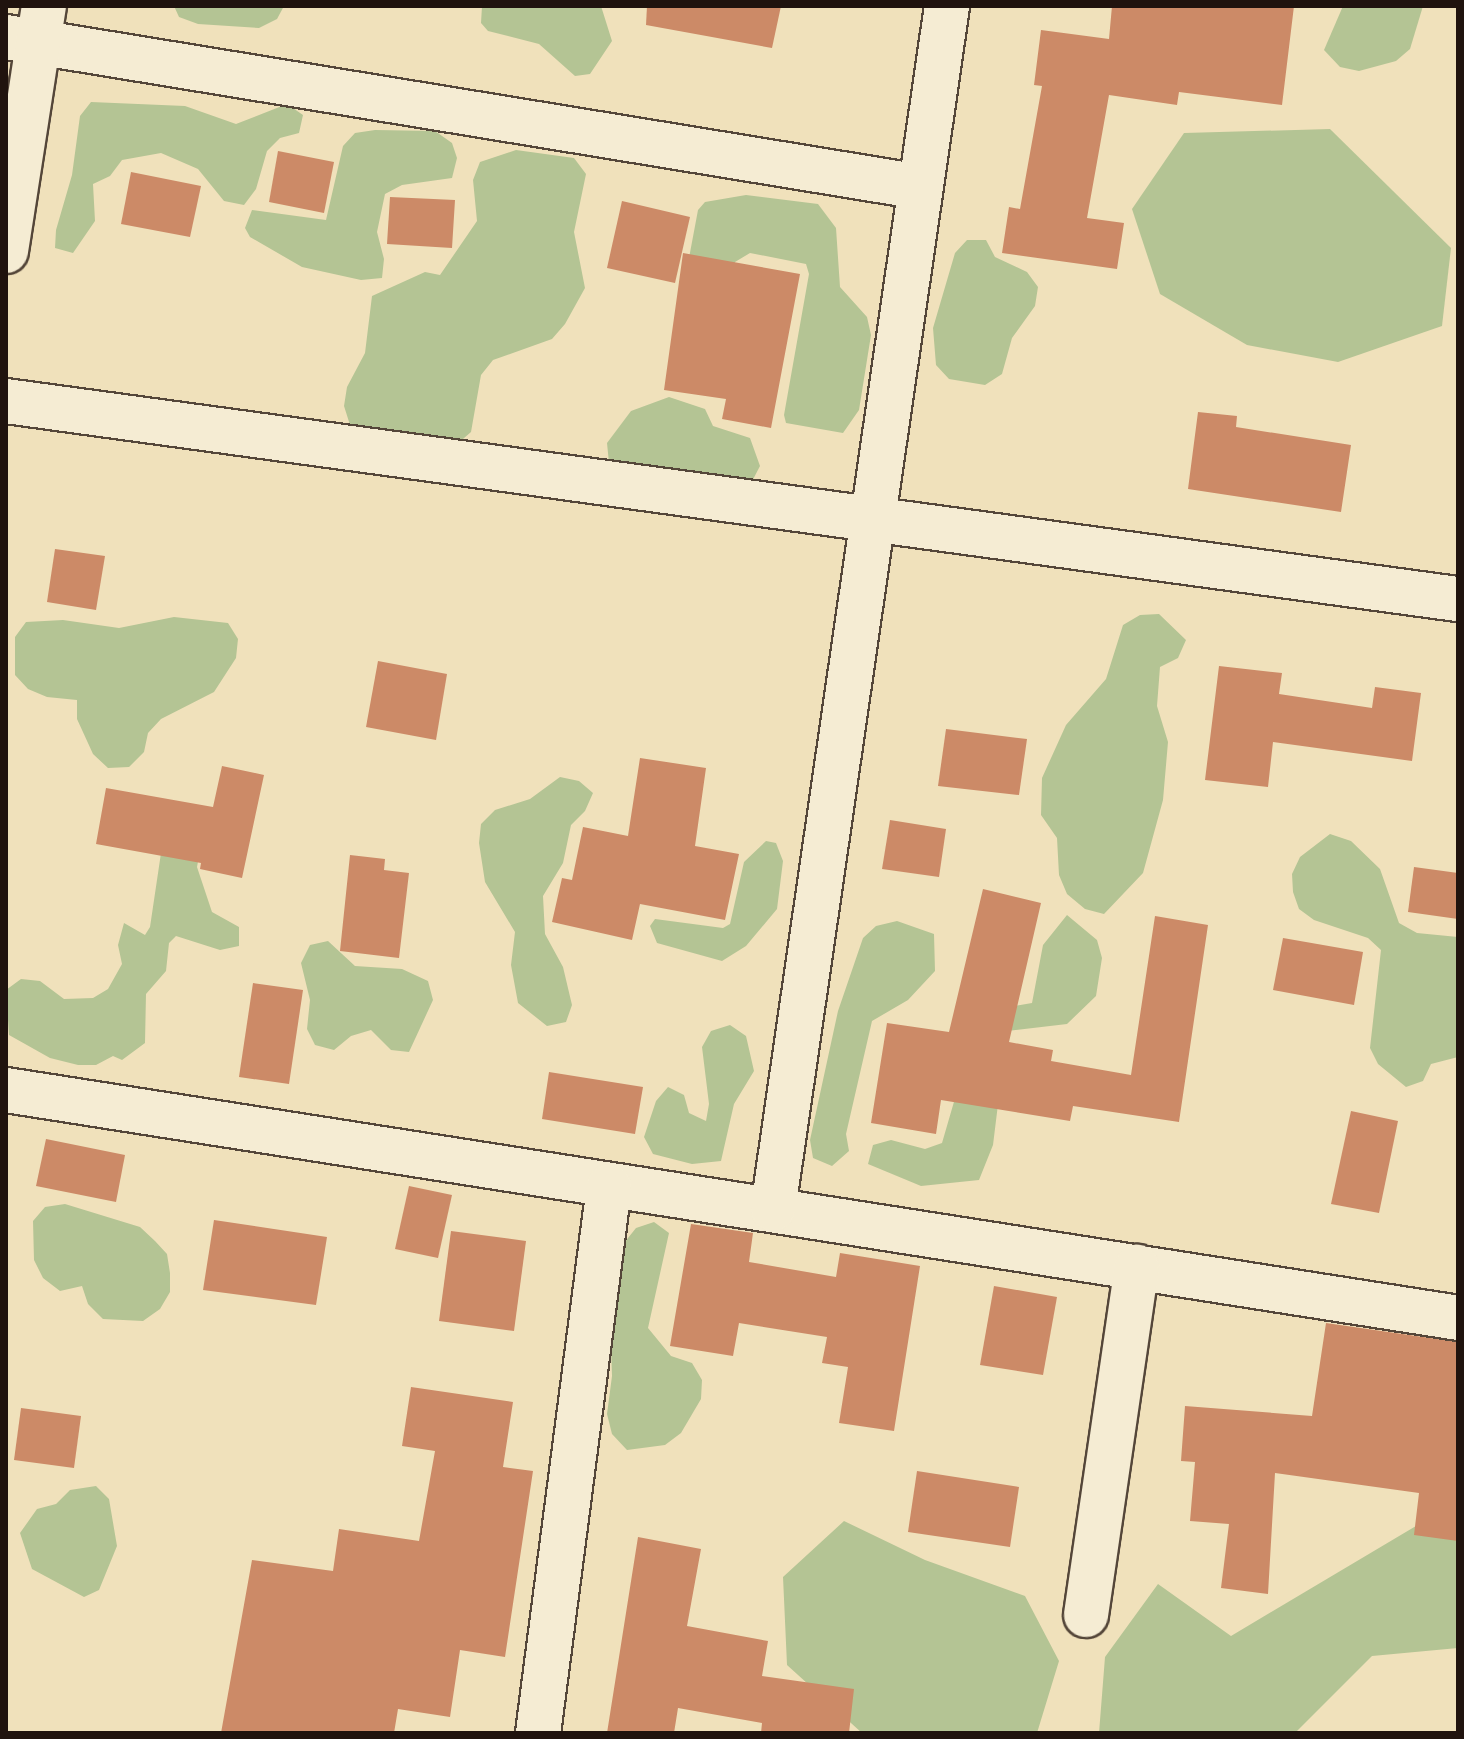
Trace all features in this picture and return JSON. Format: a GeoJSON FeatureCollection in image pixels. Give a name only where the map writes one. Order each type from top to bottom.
{"type":"FeatureCollection","features":[{"type":"Feature","properties":{"kind":"street"},"geometry":{"type":"LineString","coordinates":[[773,1209],[947,6]]}},
{"type":"Feature","properties":{"kind":"street"},"geometry":{"type":"LineString","coordinates":[[6,251],[29,29],[921,187]]}},
{"type":"Feature","properties":{"kind":"street"},"geometry":{"type":"LineString","coordinates":[[6,401],[1458,599]]}},
{"type":"Feature","properties":{"kind":"street"},"geometry":{"type":"LineString","coordinates":[[6,1090],[1458,1318]]}},
{"type":"Feature","properties":{"kind":"street"},"geometry":{"type":"LineString","coordinates":[[538,1733],[609,1187]]}},
{"type":"Feature","properties":{"kind":"street"},"geometry":{"type":"LineString","coordinates":[[1086,1615],[1137,1267]]}},
{"type":"Feature","properties":{"kind":"green space"},"geometry":{"type":"Polygon","coordinates":[[[174,6],[284,6],[277,19],[259,28],[198,24],[179,17],[174,6]]]}},
{"type":"Feature","properties":{"kind":"green space"},"geometry":{"type":"Polygon","coordinates":[[[482,6],[601,6],[612,41],[590,74],[575,76],[539,44],[488,31],[481,23],[482,6]]]}},
{"type":"Feature","properties":{"kind":"green space"},"geometry":{"type":"Polygon","coordinates":[[[1343,6],[1423,6],[1410,49],[1396,61],[1359,71],[1340,67],[1324,50],[1343,6]]]}},
{"type":"Feature","properties":{"kind":"green space"},"geometry":{"type":"Polygon","coordinates":[[[91,102],[185,106],[236,124],[287,104],[303,115],[299,133],[280,138],[267,151],[256,189],[244,205],[224,201],[198,169],[161,153],[122,160],[110,176],[93,184],[95,221],[73,253],[55,248],[56,230],[72,175],[80,116],[91,102]]]}},
{"type":"Feature","properties":{"kind":"green space"},"geometry":{"type":"Polygon","coordinates":[[[1330,129],[1451,248],[1442,326],[1338,362],[1247,345],[1160,294],[1132,209],[1184,133],[1330,129]]]}},
{"type":"Feature","properties":{"kind":"green space"},"geometry":{"type":"Polygon","coordinates":[[[375,130],[435,131],[452,143],[457,158],[452,178],[402,185],[385,194],[377,232],[384,259],[382,278],[361,280],[302,267],[250,237],[245,228],[252,210],[326,220],[343,146],[355,133],[375,130]]]}},
{"type":"Feature","properties":{"kind":"green space"},"geometry":{"type":"Polygon","coordinates":[[[516,150],[574,158],[586,174],[574,232],[585,288],[565,324],[552,339],[493,360],[481,375],[471,432],[456,445],[350,425],[344,406],[347,387],[365,353],[372,296],[425,272],[440,275],[477,221],[473,180],[480,162],[516,150]]]}},
{"type":"Feature","properties":{"kind":"green space"},"geometry":{"type":"Polygon","coordinates":[[[746,195],[818,204],[836,228],[840,287],[867,317],[871,335],[859,410],[843,433],[786,423],[784,415],[809,274],[806,264],[750,253],[735,262],[734,271],[689,258],[698,210],[705,202],[746,195]]]}},
{"type":"Feature","properties":{"kind":"green space"},"geometry":{"type":"Polygon","coordinates":[[[967,240],[986,240],[995,257],[1027,272],[1038,287],[1035,306],[1012,338],[1002,374],[985,385],[949,379],[936,365],[933,328],[955,253],[967,240]]]}},
{"type":"Feature","properties":{"kind":"green space"},"geometry":{"type":"Polygon","coordinates":[[[669,397],[705,409],[713,426],[750,438],[760,466],[747,491],[609,463],[607,443],[631,411],[669,397]]]}},
{"type":"Feature","properties":{"kind":"green space"},"geometry":{"type":"Polygon","coordinates":[[[1159,614],[1186,640],[1178,658],[1160,667],[1157,706],[1168,742],[1163,800],[1143,873],[1104,914],[1085,909],[1067,894],[1059,875],[1057,838],[1041,815],[1042,778],[1066,725],[1106,679],[1123,625],[1140,615],[1159,614]]]}},
{"type":"Feature","properties":{"kind":"green space"},"geometry":{"type":"Polygon","coordinates":[[[174,617],[228,623],[238,639],[236,658],[214,692],[161,719],[148,733],[144,752],[129,767],[108,768],[93,754],[77,719],[77,700],[47,697],[28,689],[15,675],[15,637],[26,622],[63,620],[119,628],[174,617]]]}},
{"type":"Feature","properties":{"kind":"green space"},"geometry":{"type":"Polygon","coordinates":[[[560,777],[579,781],[593,793],[585,811],[571,825],[563,863],[543,896],[545,934],[563,967],[572,1005],[566,1022],[547,1026],[518,1003],[511,965],[515,932],[485,882],[479,843],[481,824],[495,810],[530,799],[560,777]]]}},
{"type":"Feature","properties":{"kind":"green space"},"geometry":{"type":"Polygon","coordinates":[[[1330,834],[1351,841],[1380,869],[1399,923],[1417,933],[1458,937],[1458,1057],[1431,1064],[1423,1081],[1406,1087],[1378,1064],[1370,1048],[1381,950],[1368,938],[1314,920],[1299,909],[1293,892],[1292,874],[1300,857],[1330,834]]]}},
{"type":"Feature","properties":{"kind":"green space"},"geometry":{"type":"Polygon","coordinates":[[[766,841],[776,843],[783,861],[777,909],[746,946],[722,961],[657,943],[650,926],[655,919],[723,928],[730,924],[744,862],[766,841]]]}},
{"type":"Feature","properties":{"kind":"green space"},"geometry":{"type":"Polygon","coordinates":[[[161,853],[199,856],[197,867],[212,912],[239,927],[239,946],[220,950],[176,936],[169,943],[166,971],[146,994],[145,1043],[122,1060],[113,1056],[96,1065],[78,1065],[50,1058],[9,1035],[6,990],[21,979],[40,981],[64,999],[93,998],[108,989],[122,964],[118,945],[124,923],[145,935],[150,927],[161,853]]]}},
{"type":"Feature","properties":{"kind":"green space"},"geometry":{"type":"Polygon","coordinates":[[[1067,915],[1097,940],[1102,958],[1096,996],[1067,1024],[1007,1031],[993,1145],[979,1180],[921,1186],[868,1164],[873,1145],[891,1140],[925,1149],[942,1143],[958,1088],[1014,1006],[1032,1003],[1043,945],[1067,915]]]}},
{"type":"Feature","properties":{"kind":"green space"},"geometry":{"type":"Polygon","coordinates":[[[897,921],[934,934],[935,971],[908,1000],[872,1021],[846,1134],[849,1151],[832,1166],[813,1158],[810,1140],[838,1011],[863,938],[876,926],[897,921]]]}},
{"type":"Feature","properties":{"kind":"green space"},"geometry":{"type":"Polygon","coordinates":[[[328,941],[355,966],[402,969],[428,981],[433,1000],[409,1052],[391,1050],[371,1030],[351,1036],[334,1050],[315,1045],[307,1029],[310,1000],[301,963],[310,945],[328,941]]]}},
{"type":"Feature","properties":{"kind":"green space"},"geometry":{"type":"Polygon","coordinates":[[[730,1025],[746,1036],[754,1071],[734,1104],[721,1161],[692,1164],[653,1154],[644,1137],[656,1101],[668,1087],[684,1095],[689,1113],[706,1121],[709,1104],[702,1047],[711,1031],[730,1025]]]}},
{"type":"Feature","properties":{"kind":"green space"},"geometry":{"type":"Polygon","coordinates":[[[65,1204],[140,1227],[167,1254],[170,1292],[160,1309],[143,1321],[103,1319],[88,1304],[82,1286],[60,1291],[43,1278],[34,1260],[33,1221],[45,1207],[65,1204]]]}},
{"type":"Feature","properties":{"kind":"green space"},"geometry":{"type":"Polygon","coordinates":[[[654,1222],[669,1233],[648,1328],[671,1356],[692,1363],[702,1380],[701,1399],[681,1433],[665,1445],[627,1450],[612,1434],[607,1414],[612,1376],[610,1318],[624,1243],[636,1228],[654,1222]]]}},
{"type":"Feature","properties":{"kind":"green space"},"geometry":{"type":"Polygon","coordinates":[[[96,1486],[109,1499],[117,1546],[99,1590],[84,1597],[32,1569],[20,1533],[37,1509],[56,1504],[70,1490],[96,1486]]]}},
{"type":"Feature","properties":{"kind":"green space"},"geometry":{"type":"Polygon","coordinates":[[[1458,1501],[1458,1648],[1372,1656],[1295,1733],[1099,1733],[1105,1657],[1158,1584],[1231,1636],[1458,1501]]]}},
{"type":"Feature","properties":{"kind":"green space"},"geometry":{"type":"Polygon","coordinates":[[[844,1521],[925,1560],[1025,1596],[1059,1661],[1037,1733],[862,1733],[787,1665],[783,1577],[844,1521]]]}},
{"type":"Feature","properties":{"kind":"building"},"geometry":{"type":"Polygon","coordinates":[[[647,6],[781,6],[772,48],[646,25],[647,6]]]}},
{"type":"Feature","properties":{"kind":"building"},"geometry":{"type":"Polygon","coordinates":[[[1112,6],[1294,6],[1282,105],[1179,92],[1177,105],[1109,95],[1087,218],[1124,223],[1117,269],[1002,253],[1009,207],[1020,209],[1042,86],[1034,85],[1041,30],[1109,39],[1112,6]]]}},
{"type":"Feature","properties":{"kind":"building"},"geometry":{"type":"Polygon","coordinates":[[[278,151],[334,162],[324,213],[269,202],[278,151]]]}},
{"type":"Feature","properties":{"kind":"building"},"geometry":{"type":"Polygon","coordinates":[[[131,172],[201,186],[190,237],[121,224],[131,172]]]}},
{"type":"Feature","properties":{"kind":"building"},"geometry":{"type":"Polygon","coordinates":[[[390,197],[455,200],[452,248],[387,244],[390,197]]]}},
{"type":"Feature","properties":{"kind":"building"},"geometry":{"type":"Polygon","coordinates":[[[622,201],[690,217],[675,283],[607,268],[622,201]]]}},
{"type":"Feature","properties":{"kind":"building"},"geometry":{"type":"Polygon","coordinates":[[[683,253],[800,274],[771,428],[722,419],[726,399],[664,390],[683,253]]]}},
{"type":"Feature","properties":{"kind":"building"},"geometry":{"type":"Polygon","coordinates":[[[1198,412],[1237,416],[1236,427],[1351,445],[1341,512],[1188,489],[1198,412]]]}},
{"type":"Feature","properties":{"kind":"building"},"geometry":{"type":"Polygon","coordinates":[[[55,549],[105,556],[96,610],[47,602],[55,549]]]}},
{"type":"Feature","properties":{"kind":"building"},"geometry":{"type":"Polygon","coordinates":[[[378,661],[447,674],[436,740],[366,727],[378,661]]]}},
{"type":"Feature","properties":{"kind":"building"},"geometry":{"type":"Polygon","coordinates":[[[1219,666],[1282,673],[1279,694],[1372,708],[1375,687],[1421,693],[1412,761],[1273,742],[1268,787],[1205,780],[1219,666]]]}},
{"type":"Feature","properties":{"kind":"building"},"geometry":{"type":"Polygon","coordinates":[[[946,729],[1027,739],[1019,795],[938,786],[946,729]]]}},
{"type":"Feature","properties":{"kind":"building"},"geometry":{"type":"Polygon","coordinates":[[[640,758],[706,768],[695,846],[739,854],[725,920],[640,904],[632,940],[552,922],[562,878],[572,880],[583,827],[628,836],[640,758]]]}},
{"type":"Feature","properties":{"kind":"building"},"geometry":{"type":"Polygon","coordinates":[[[222,766],[264,775],[242,878],[200,869],[201,863],[96,844],[106,788],[213,807],[222,766]]]}},
{"type":"Feature","properties":{"kind":"building"},"geometry":{"type":"Polygon","coordinates":[[[890,820],[946,829],[939,877],[882,869],[890,820]]]}},
{"type":"Feature","properties":{"kind":"building"},"geometry":{"type":"Polygon","coordinates":[[[350,855],[385,859],[384,870],[409,873],[399,958],[340,951],[350,855]]]}},
{"type":"Feature","properties":{"kind":"building"},"geometry":{"type":"Polygon","coordinates":[[[1414,867],[1458,873],[1458,919],[1408,912],[1414,867]]]}},
{"type":"Feature","properties":{"kind":"building"},"geometry":{"type":"Polygon","coordinates":[[[983,889],[1041,903],[1009,1042],[1053,1050],[1051,1061],[1131,1075],[1155,916],[1208,925],[1179,1122],[1073,1106],[1070,1121],[941,1100],[936,1134],[871,1123],[887,1023],[949,1032],[983,889]]]}},
{"type":"Feature","properties":{"kind":"building"},"geometry":{"type":"Polygon","coordinates":[[[1283,938],[1363,952],[1354,1005],[1273,990],[1283,938]]]}},
{"type":"Feature","properties":{"kind":"building"},"geometry":{"type":"Polygon","coordinates":[[[253,983],[303,990],[289,1084],[239,1077],[253,983]]]}},
{"type":"Feature","properties":{"kind":"building"},"geometry":{"type":"Polygon","coordinates":[[[549,1072],[643,1087],[635,1134],[542,1119],[549,1072]]]}},
{"type":"Feature","properties":{"kind":"building"},"geometry":{"type":"Polygon","coordinates":[[[1351,1111],[1398,1121],[1379,1213],[1331,1204],[1351,1111]]]}},
{"type":"Feature","properties":{"kind":"building"},"geometry":{"type":"Polygon","coordinates":[[[46,1139],[125,1155],[116,1202],[36,1186],[46,1139]]]}},
{"type":"Feature","properties":{"kind":"building"},"geometry":{"type":"Polygon","coordinates":[[[409,1186],[452,1195],[438,1258],[395,1249],[409,1186]]]}},
{"type":"Feature","properties":{"kind":"building"},"geometry":{"type":"Polygon","coordinates":[[[214,1220],[327,1237],[316,1305],[203,1290],[214,1220]]]}},
{"type":"Feature","properties":{"kind":"building"},"geometry":{"type":"Polygon","coordinates":[[[691,1224],[753,1233],[749,1262],[836,1277],[840,1253],[920,1266],[894,1431],[839,1423],[848,1367],[822,1363],[827,1337],[739,1323],[733,1356],[670,1346],[691,1224]]]}},
{"type":"Feature","properties":{"kind":"building"},"geometry":{"type":"Polygon","coordinates":[[[451,1231],[526,1241],[514,1331],[439,1321],[451,1231]]]}},
{"type":"Feature","properties":{"kind":"building"},"geometry":{"type":"Polygon","coordinates":[[[994,1286],[1057,1297],[1043,1375],[980,1365],[994,1286]]]}},
{"type":"Feature","properties":{"kind":"building"},"geometry":{"type":"Polygon","coordinates":[[[1326,1323],[1458,1342],[1458,1541],[1414,1535],[1419,1493],[1275,1473],[1268,1594],[1221,1588],[1229,1524],[1190,1521],[1195,1462],[1181,1461],[1185,1406],[1312,1416],[1326,1323]]]}},
{"type":"Feature","properties":{"kind":"building"},"geometry":{"type":"Polygon","coordinates":[[[411,1387],[513,1402],[503,1467],[533,1471],[505,1657],[460,1650],[450,1717],[398,1709],[394,1733],[221,1733],[252,1560],[333,1571],[339,1529],[419,1541],[435,1451],[402,1446],[411,1387]]]}},
{"type":"Feature","properties":{"kind":"building"},"geometry":{"type":"Polygon","coordinates":[[[21,1408],[81,1416],[74,1468],[14,1460],[21,1408]]]}},
{"type":"Feature","properties":{"kind":"building"},"geometry":{"type":"Polygon","coordinates":[[[917,1471],[1019,1487],[1010,1547],[908,1532],[917,1471]]]}},
{"type":"Feature","properties":{"kind":"building"},"geometry":{"type":"Polygon","coordinates":[[[638,1537],[701,1549],[687,1626],[768,1641],[762,1676],[854,1689],[849,1733],[761,1733],[762,1723],[678,1708],[674,1733],[607,1733],[638,1537]]]}}]}
